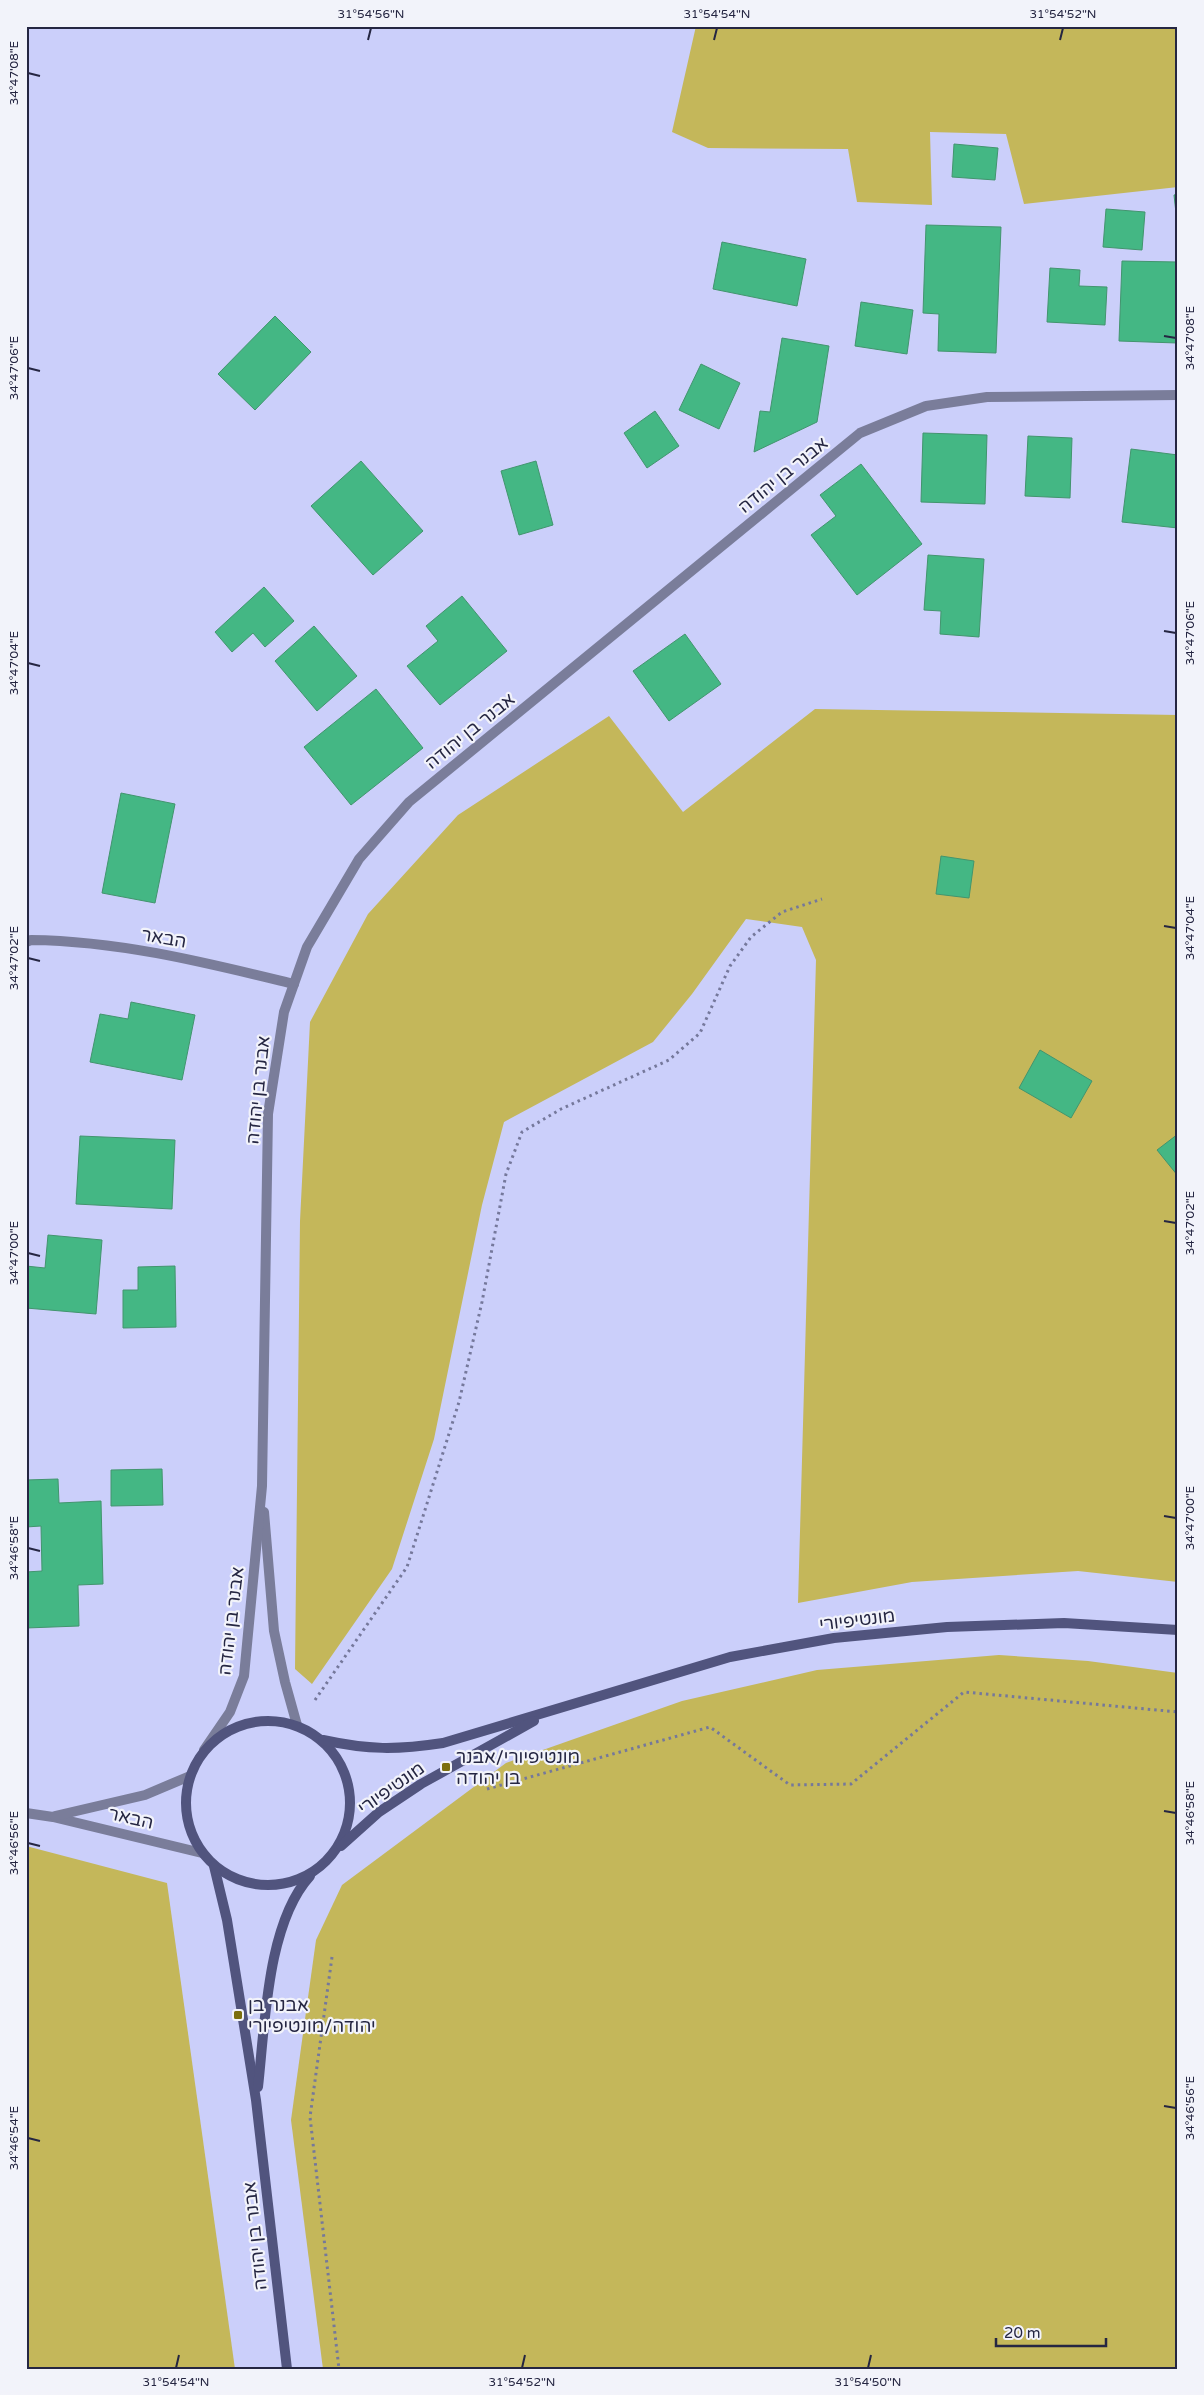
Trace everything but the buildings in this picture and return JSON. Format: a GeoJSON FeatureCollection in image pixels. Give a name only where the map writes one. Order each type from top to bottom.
{"type":"FeatureCollection","features":[{"type":"Feature","properties":{"kind":"street","name":"אבנר בן יהודה"},"geometry":{"type":"LineString","coordinates":[[204,1750],[230,1712],[244,1676],[262,1486],[268,1114],[284,1012],[307,947],[358,859],[409,802],[860,433],[926,406],[987,397],[1178,395]]}},
{"type":"Feature","properties":{"kind":"street","name":"הבאר"},"geometry":{"type":"LineString","coordinates":[[26,942],[31,940],[71,940],[164,954],[294,984]]}},
{"type":"Feature","properties":{"kind":"street","name":"אבנר בן יהודה"},"geometry":{"type":"LineString","coordinates":[[262,1486],[274,1631],[297,1725]]}},
{"type":"Feature","properties":{"kind":"street","name":"מונטיפיורי"},"geometry":{"type":"LineString","coordinates":[[322,1740],[358,1747],[402,1749],[443,1743],[730,1657],[834,1638],[947,1627],[1064,1623],[1178,1630]]}},
{"type":"Feature","properties":{"kind":"street","name":"מונטיפיורי"},"geometry":{"type":"LineString","coordinates":[[334,1853],[379,1812],[414,1789],[550,1712]]}},
{"type":"Feature","properties":{"kind":"street"},"geometry":{"type":"LineString","coordinates":[[272,1720],[297,1725],[322,1740],[338,1758],[348,1782],[351,1806],[346,1830],[334,1853],[314,1872],[289,1884],[263,1886],[237,1880],[214,1866],[202,1853],[189,1829],[186,1802],[190,1776],[204,1750],[223,1733],[247,1723],[272,1720]]}},
{"type":"Feature","properties":{"kind":"street","name":"הבאר"},"geometry":{"type":"LineString","coordinates":[[53,1817],[146,1795],[190,1776]]}},
{"type":"Feature","properties":{"kind":"street","name":"הבאר"},"geometry":{"type":"LineString","coordinates":[[26,1813],[53,1817],[202,1853]]}},
{"type":"Feature","properties":{"kind":"street","name":"אבנר בן יהודה"},"geometry":{"type":"LineString","coordinates":[[214,1866],[227,1920],[256,2100],[287,2369]]}},
{"type":"Feature","properties":{"kind":"street","name":"אבנר בן יהודה"},"geometry":{"type":"LineString","coordinates":[[256,2100],[271,1975],[281,1932],[290,1906],[303,1884],[314,1872]]}},
{"type":"Feature","properties":{"kind":"path"},"geometry":{"type":"LineString","coordinates":[[297,1725],[407,1567],[459,1402],[482,1302],[506,1174],[522,1132],[561,1109],[669,1060],[700,1033],[730,966],[751,936],[782,912],[822,899]]}},
{"type":"Feature","properties":{"kind":"path"},"geometry":{"type":"LineString","coordinates":[[487,1789],[710,1727],[790,1785],[851,1784],[964,1692],[1178,1712]]}},
{"type":"Feature","properties":{"kind":"path"},"geometry":{"type":"LineString","coordinates":[[332,1956],[310,2117],[339,2369]]}},
{"type":"Feature","properties":{"kind":"shaded area"},"geometry":{"type":"Polygon","coordinates":[[[696,26],[1178,26],[1178,187],[1024,204],[1006,134],[930,132],[932,205],[857,202],[848,149],[708,148],[672,132],[696,26]]]}},
{"type":"Feature","properties":{"kind":"shaded area"},"geometry":{"type":"Polygon","coordinates":[[[815,709],[1178,715],[1178,1582],[1078,1571],[912,1582],[798,1603],[816,960],[802,927],[746,919],[692,994],[653,1042],[504,1122],[482,1205],[434,1439],[392,1569],[312,1684],[295,1669],[300,1221],[310,1022],[368,914],[458,815],[609,716],[683,812],[815,709]]]}},
{"type":"Feature","properties":{"kind":"shaded area"},"geometry":{"type":"Polygon","coordinates":[[[999,1655],[1088,1661],[1178,1673],[1178,2369],[323,2369],[291,2120],[316,1940],[342,1885],[506,1763],[682,1701],[817,1670],[999,1655]]]}},
{"type":"Feature","properties":{"kind":"shaded area"},"geometry":{"type":"Polygon","coordinates":[[[26,1846],[167,1883],[235,2369],[26,2369],[26,1846]]]}},
{"type":"Feature","properties":{"kind":"place","name":"מונטיפיורי/אבנר בן יהודה"},"geometry":{"type":"Point","coordinates":[446,1767]}},
{"type":"Feature","properties":{"kind":"place","name":"אבנר בן יהודה/מונטיפיורי"},"geometry":{"type":"Point","coordinates":[238,2015]}}]}
